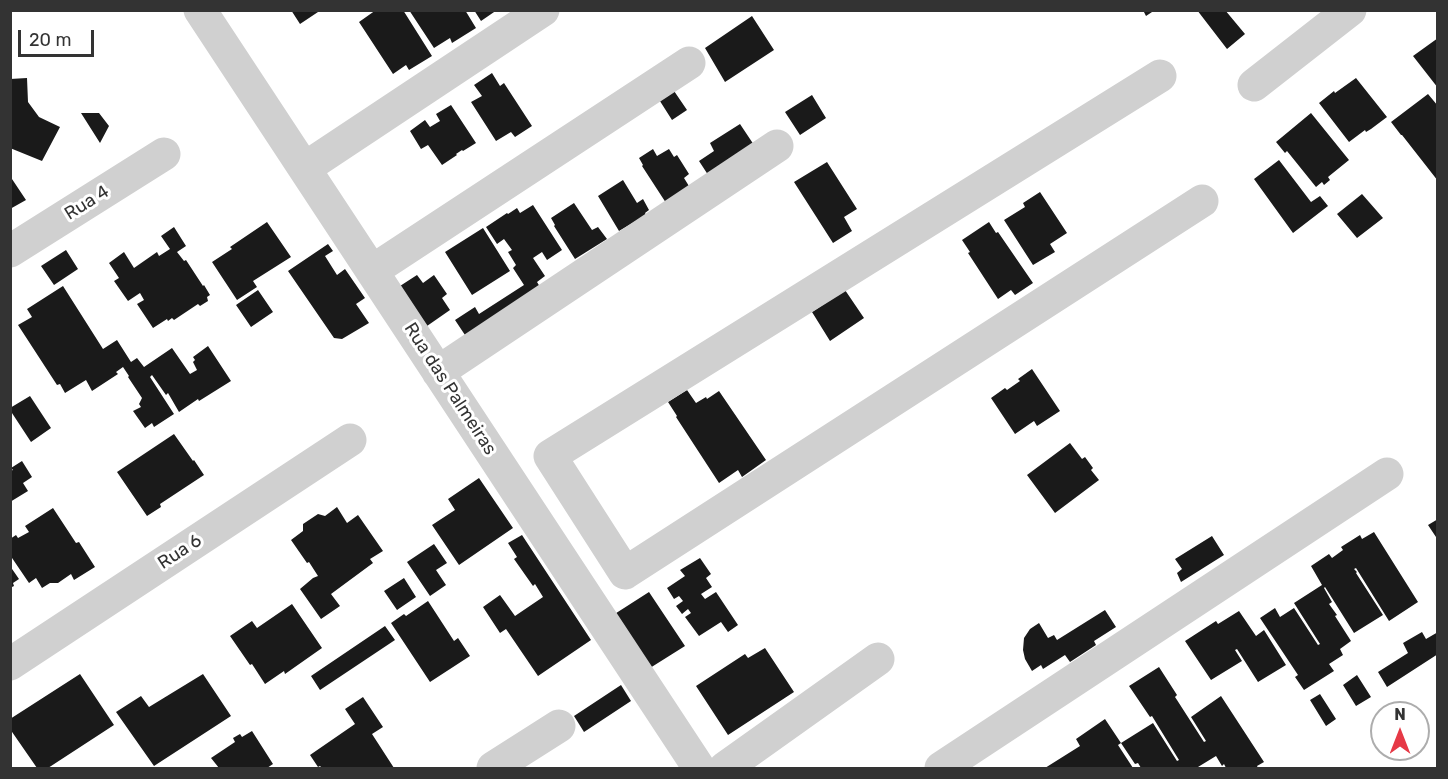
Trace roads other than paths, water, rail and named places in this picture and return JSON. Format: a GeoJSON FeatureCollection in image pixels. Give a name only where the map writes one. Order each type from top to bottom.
{"type":"FeatureCollection","features":[{"type":"Feature","properties":{"kind":"street","name":"Rua das Palmeiras"},"geometry":{"type":"LineString","coordinates":[[200,10],[699,768]]}},
{"type":"Feature","properties":{"kind":"street"},"geometry":{"type":"LineString","coordinates":[[304,168],[543,10]]}},
{"type":"Feature","properties":{"kind":"street"},"geometry":{"type":"LineString","coordinates":[[1254,85],[1350,10]]}},
{"type":"Feature","properties":{"kind":"street"},"geometry":{"type":"LineString","coordinates":[[372,271],[689,63]]}},
{"type":"Feature","properties":{"kind":"street"},"geometry":{"type":"LineString","coordinates":[[1160,76],[550,456],[625,573],[1202,201]]}},
{"type":"Feature","properties":{"kind":"street"},"geometry":{"type":"LineString","coordinates":[[438,372],[777,146]]}},
{"type":"Feature","properties":{"kind":"street","name":"Rua 4"},"geometry":{"type":"LineString","coordinates":[[10,251],[164,154]]}},
{"type":"Feature","properties":{"kind":"street","name":"Rua 6"},"geometry":{"type":"LineString","coordinates":[[10,664],[350,440]]}},
{"type":"Feature","properties":{"kind":"street"},"geometry":{"type":"LineString","coordinates":[[941,768],[1387,474]]}},
{"type":"Feature","properties":{"kind":"street"},"geometry":{"type":"LineString","coordinates":[[546,536],[588,515]]}},
{"type":"Feature","properties":{"kind":"street"},"geometry":{"type":"LineString","coordinates":[[725,768],[878,659]]}},
{"type":"Feature","properties":{"kind":"street"},"geometry":{"type":"LineString","coordinates":[[494,768],[559,726]]}}]}
